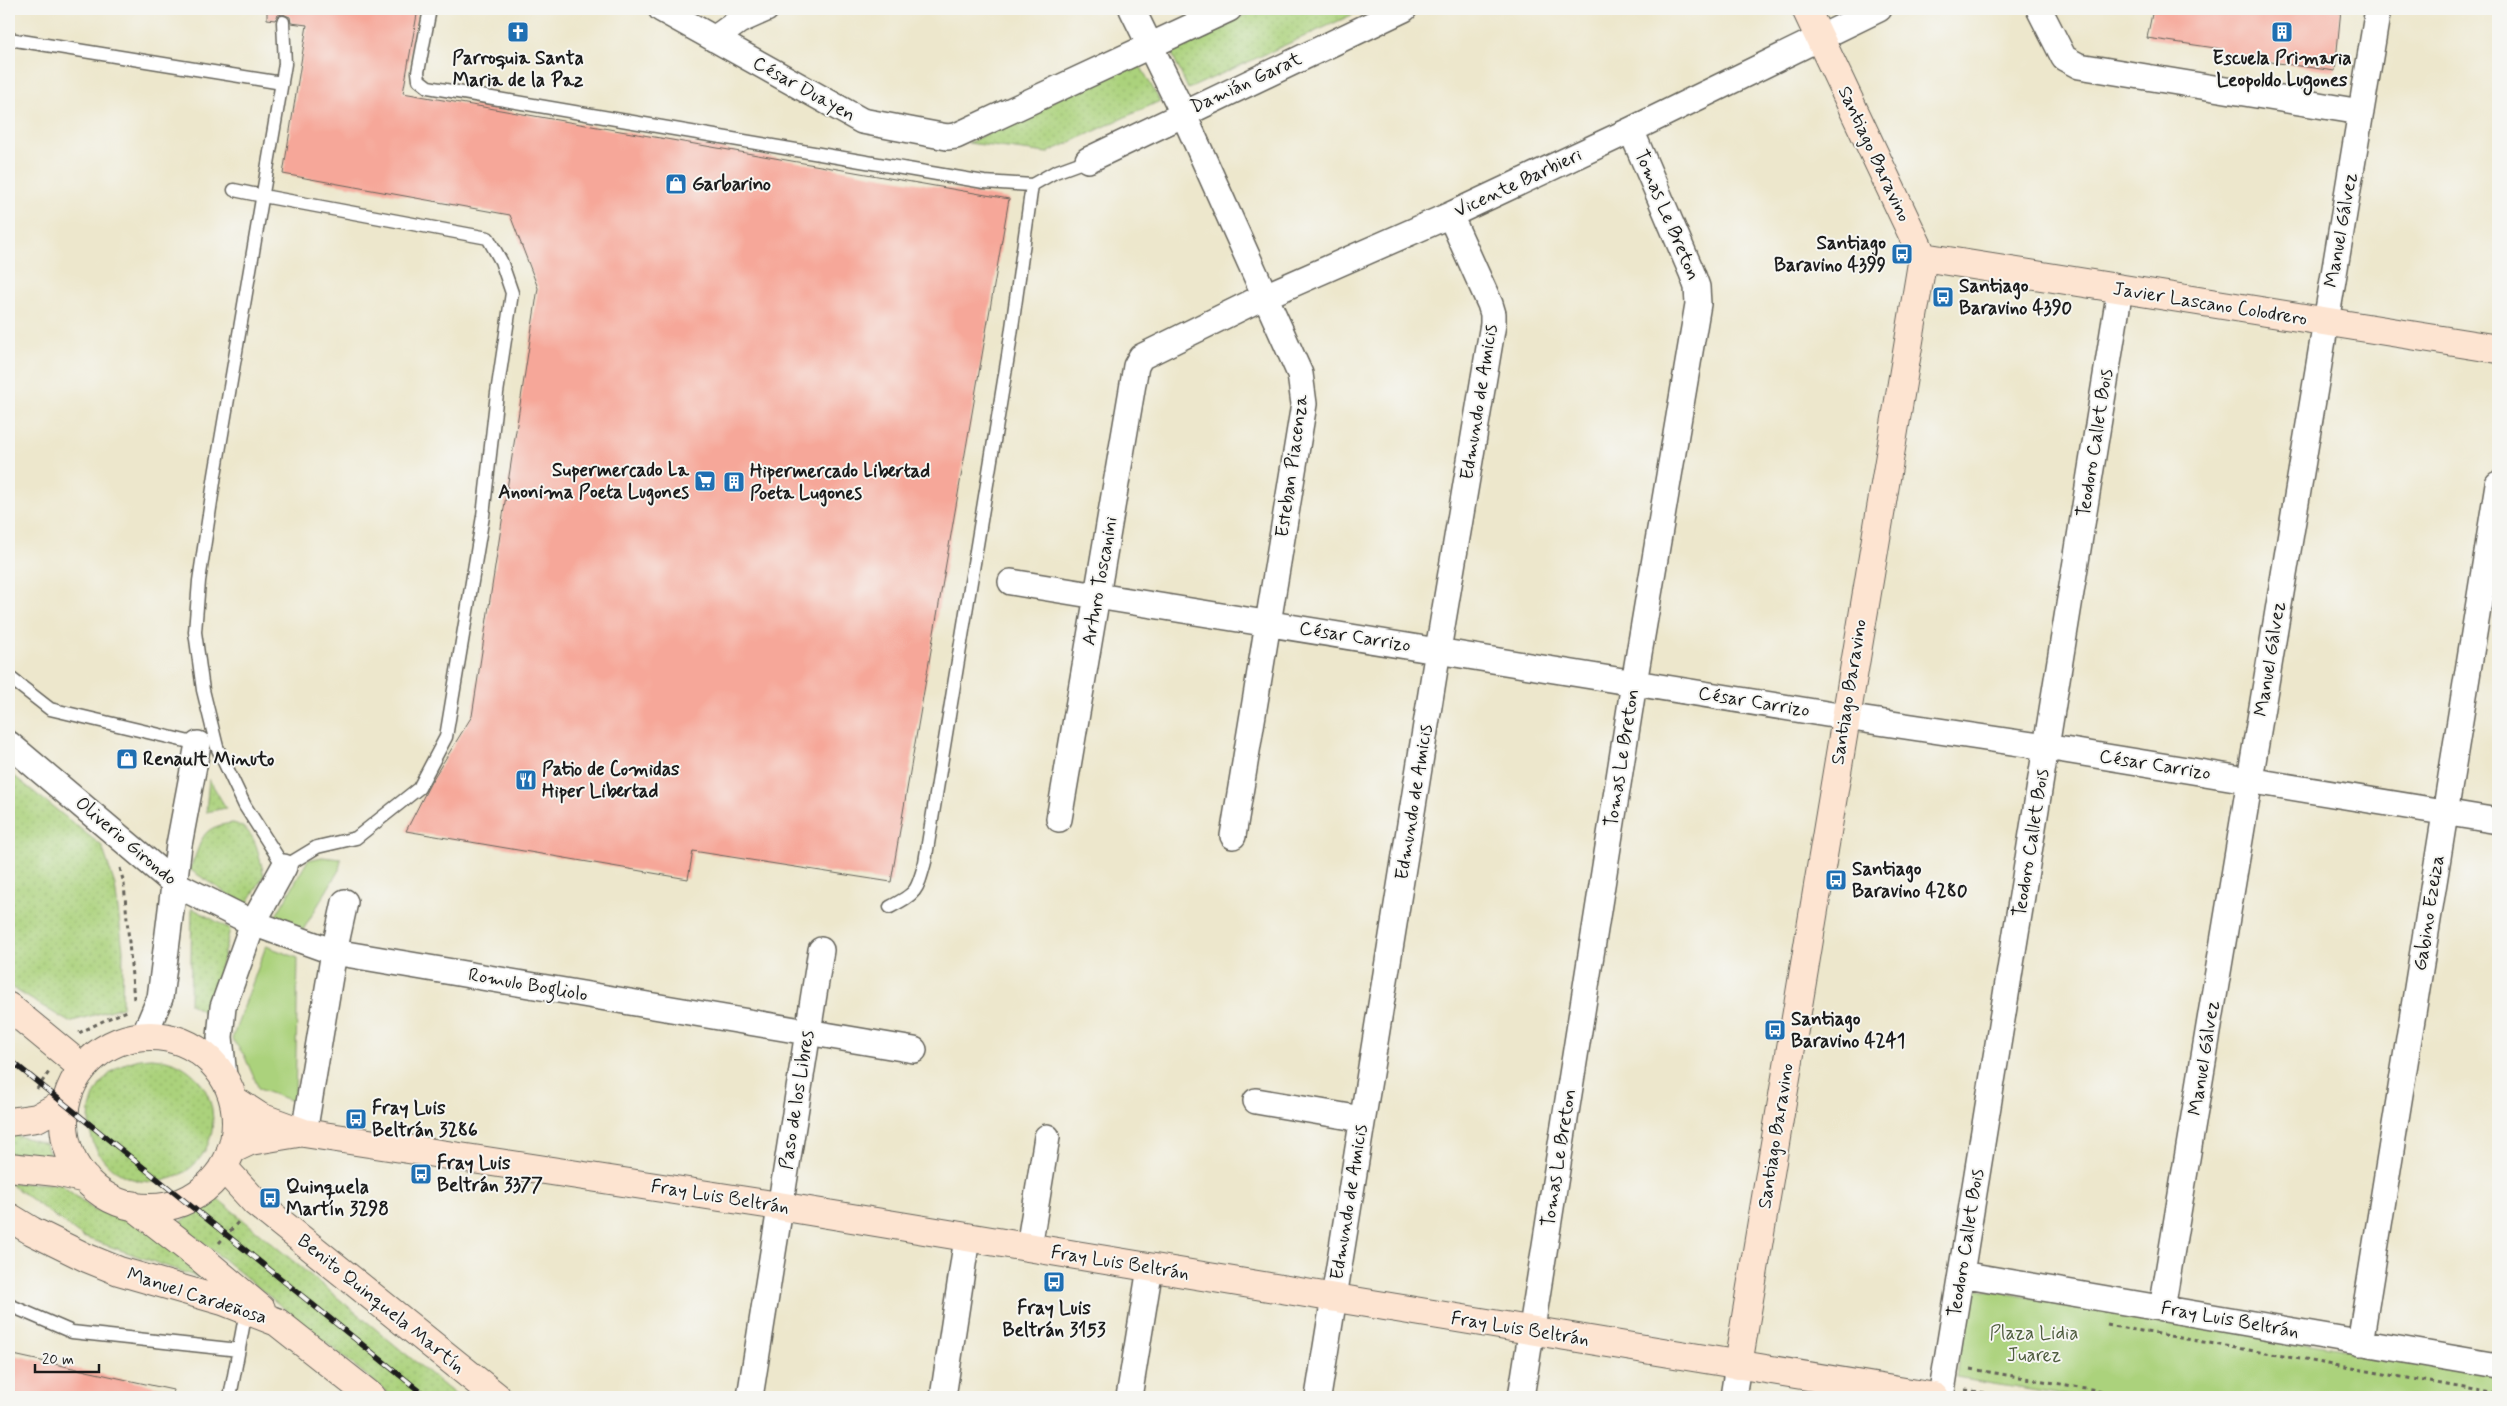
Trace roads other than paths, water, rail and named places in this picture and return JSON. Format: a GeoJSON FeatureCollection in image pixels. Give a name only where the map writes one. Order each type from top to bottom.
{"type":"FeatureCollection","features":[{"type":"Feature","properties":{"kind":"main road","name":"Santiago Baravino"},"geometry":{"type":"LineString","coordinates":[[1738,1365],[1922,257],[1806,9]]}},
{"type":"Feature","properties":{"kind":"main road","name":"Javier Lascano Colodrero"},"geometry":{"type":"LineString","coordinates":[[1922,257],[2498,349]]}},
{"type":"Feature","properties":{"kind":"main road"},"geometry":{"type":"LineString","coordinates":[[9,1007],[73,1060],[93,1057],[112,1045],[144,1036],[166,1037],[189,1045],[209,1059],[229,1089],[260,1117],[304,1132]]}},
{"type":"Feature","properties":{"kind":"main road"},"geometry":{"type":"LineString","coordinates":[[73,1060],[64,1103],[64,1123],[68,1147],[86,1179],[102,1193],[132,1205],[203,1260],[277,1322]]}},
{"type":"Feature","properties":{"kind":"main road"},"geometry":{"type":"LineString","coordinates":[[227,1158],[236,1125],[229,1089]]}},
{"type":"Feature","properties":{"kind":"main road"},"geometry":{"type":"LineString","coordinates":[[9,1122],[37,1118],[64,1103]]}},
{"type":"Feature","properties":{"kind":"main road","name":"Fray Luis Beltrán"},"geometry":{"type":"LineString","coordinates":[[304,1132],[779,1206],[1738,1365],[1936,1395]]}},
{"type":"Feature","properties":{"kind":"main road"},"geometry":{"type":"LineString","coordinates":[[132,1205],[154,1207],[182,1201],[198,1194],[227,1158],[250,1141],[304,1132]]}},
{"type":"Feature","properties":{"kind":"main road","name":"Benito Quinquela Martín"},"geometry":{"type":"LineString","coordinates":[[227,1158],[255,1202],[498,1397]]}},
{"type":"Feature","properties":{"kind":"main road"},"geometry":{"type":"LineString","coordinates":[[9,1168],[56,1172],[86,1179]]}},
{"type":"Feature","properties":{"kind":"main road","name":"Manuel Cardeñosa"},"geometry":{"type":"LineString","coordinates":[[9,1217],[32,1231],[86,1258],[277,1322],[372,1397]]}},
{"type":"Feature","properties":{"kind":"street","name":"César Duayen"},"geometry":{"type":"LineString","coordinates":[[661,9],[862,121],[947,137],[956,136],[1149,46]]}},
{"type":"Feature","properties":{"kind":"street"},"geometry":{"type":"LineString","coordinates":[[714,39],[738,21],[766,9]]}},
{"type":"Feature","properties":{"kind":"street","name":"Esteban Piacenza"},"geometry":{"type":"LineString","coordinates":[[1132,9],[1183,113],[1263,297],[1300,374],[1304,404],[1233,836]]}},
{"type":"Feature","properties":{"kind":"street"},"geometry":{"type":"LineString","coordinates":[[1149,46],[1229,9]]}},
{"type":"Feature","properties":{"kind":"street","name":"Damián Garat"},"geometry":{"type":"LineString","coordinates":[[1088,160],[1404,9]]}},
{"type":"Feature","properties":{"kind":"street","name":"Vicente Barbieri"},"geometry":{"type":"LineString","coordinates":[[1153,350],[1263,297],[1450,214],[1631,130],[1880,9]]}},
{"type":"Feature","properties":{"kind":"street"},"geometry":{"type":"LineString","coordinates":[[2039,9],[2064,58],[2079,66],[2360,112]]}},
{"type":"Feature","properties":{"kind":"street","name":"Manuel Gálvez"},"geometry":{"type":"LineString","coordinates":[[2162,1309],[2378,9]]}},
{"type":"Feature","properties":{"kind":"street","name":"Tomas Le Breton"},"geometry":{"type":"LineString","coordinates":[[1522,1397],[1634,683],[1698,304],[1697,287],[1692,273],[1631,130]]}},
{"type":"Feature","properties":{"kind":"street","name":"Edmundo de Amicis"},"geometry":{"type":"LineString","coordinates":[[1318,1397],[1493,319],[1490,304],[1450,214]]}},
{"type":"Feature","properties":{"kind":"street","name":"Teodoro Callet Bois"},"geometry":{"type":"LineString","coordinates":[[1936,1395],[1961,1274],[2120,289]]}},
{"type":"Feature","properties":{"kind":"street","name":"Arturo Toscanini"},"geometry":{"type":"LineString","coordinates":[[1059,819],[1136,366],[1141,358],[1153,350]]}},
{"type":"Feature","properties":{"kind":"street","name":"Gabino Ezeiza"},"geometry":{"type":"LineString","coordinates":[[2360,1343],[2498,484]]}},
{"type":"Feature","properties":{"kind":"street","name":"César Carrizo"},"geometry":{"type":"LineString","coordinates":[[1011,582],[1268,622],[1845,717],[2046,747],[2498,822]]}},
{"type":"Feature","properties":{"kind":"street","name":"Oliverio Girondo"},"geometry":{"type":"LineString","coordinates":[[9,744],[174,884],[253,923]]}},
{"type":"Feature","properties":{"kind":"street"},"geometry":{"type":"LineString","coordinates":[[144,1036],[160,998],[179,845],[198,744]]}},
{"type":"Feature","properties":{"kind":"street"},"geometry":{"type":"LineString","coordinates":[[229,1089],[220,1021],[253,923],[284,866]]}},
{"type":"Feature","properties":{"kind":"street"},"geometry":{"type":"LineString","coordinates":[[304,1132],[334,952],[345,902]]}},
{"type":"Feature","properties":{"kind":"street","name":"Romulo Bogliolo"},"geometry":{"type":"LineString","coordinates":[[253,923],[334,952],[914,1050]]}},
{"type":"Feature","properties":{"kind":"street","name":"Paso de los Libres"},"geometry":{"type":"LineString","coordinates":[[750,1397],[821,950]]}},
{"type":"Feature","properties":{"kind":"street"},"geometry":{"type":"LineString","coordinates":[[1256,1101],[1362,1119]]}},
{"type":"Feature","properties":{"kind":"street"},"geometry":{"type":"LineString","coordinates":[[1029,1248],[1046,1137]]}},
{"type":"Feature","properties":{"kind":"street"},"geometry":{"type":"LineString","coordinates":[[943,1397],[967,1238]]}},
{"type":"Feature","properties":{"kind":"street"},"geometry":{"type":"LineString","coordinates":[[1129,1397],[1150,1268]]}},
{"type":"Feature","properties":{"kind":"street","name":"Fray Luis Beltrán"},"geometry":{"type":"LineString","coordinates":[[1961,1274],[2498,1366]]}},
{"type":"Feature","properties":{"kind":"street","name":"Santiago Baravino"},"geometry":{"type":"LineString","coordinates":[[1733,1397],[1738,1365]]}},
{"type":"Feature","properties":{"kind":"lane"},"geometry":{"type":"LineString","coordinates":[[430,9],[418,72],[419,80],[428,87],[984,182],[1032,185],[1088,160]]}},
{"type":"Feature","properties":{"kind":"lane"},"geometry":{"type":"LineString","coordinates":[[234,190],[263,196],[488,238],[501,261],[512,293],[497,393],[483,516],[446,737],[419,788],[356,838],[317,847],[284,866],[245,806],[217,747],[203,690],[195,632],[199,581],[215,475],[263,196],[285,64],[283,22]]}},
{"type":"Feature","properties":{"kind":"lane"},"geometry":{"type":"LineString","coordinates":[[9,40],[282,83]]}},
{"type":"Feature","properties":{"kind":"lane"},"geometry":{"type":"LineString","coordinates":[[890,907],[913,895],[920,882],[925,862],[1008,356],[1032,185]]}},
{"type":"Feature","properties":{"kind":"lane"},"geometry":{"type":"LineString","coordinates":[[9,677],[50,709],[198,744]]}},
{"type":"Feature","properties":{"kind":"lane"},"geometry":{"type":"LineString","coordinates":[[9,1305],[72,1332],[239,1350]]}},
{"type":"Feature","properties":{"kind":"lane"},"geometry":{"type":"LineString","coordinates":[[230,1397],[246,1311]]}},
{"type":"Feature","properties":{"kind":"railway"},"geometry":{"type":"LineString","coordinates":[[9,1059],[427,1397]]}},
{"type":"Feature","properties":{"kind":"place","name":"Parroquia Santa Maria de la Paz"},"geometry":{"type":"Point","coordinates":[518,32]}},
{"type":"Feature","properties":{"kind":"place","name":"Escuela Primaria Leopoldo Lugones"},"geometry":{"type":"Point","coordinates":[2282,32]}},
{"type":"Feature","properties":{"kind":"place","name":"Garbarino"},"geometry":{"type":"Point","coordinates":[676,184]}},
{"type":"Feature","properties":{"kind":"place","name":"Santiago Baravino 4399"},"geometry":{"type":"Point","coordinates":[1902,254]}},
{"type":"Feature","properties":{"kind":"place","name":"Santiago Baravino 4390"},"geometry":{"type":"Point","coordinates":[1943,297]}},
{"type":"Feature","properties":{"kind":"place","name":"Supermercado La Anonima Poeta Lugones"},"geometry":{"type":"Point","coordinates":[705,481]}},
{"type":"Feature","properties":{"kind":"place","name":"Hipermercado Libertad Poeta Lugones"},"geometry":{"type":"Point","coordinates":[734,482]}},
{"type":"Feature","properties":{"kind":"place","name":"Renault Minuto"},"geometry":{"type":"Point","coordinates":[127,759]}},
{"type":"Feature","properties":{"kind":"place","name":"Patio de Comidas Hiper Libertad"},"geometry":{"type":"Point","coordinates":[526,780]}},
{"type":"Feature","properties":{"kind":"place","name":"Santiago Baravino 4280"},"geometry":{"type":"Point","coordinates":[1836,880]}},
{"type":"Feature","properties":{"kind":"place","name":"Santiago Baravino 4241"},"geometry":{"type":"Point","coordinates":[1775,1030]}},
{"type":"Feature","properties":{"kind":"place","name":"Fray Luis Beltrán 3286"},"geometry":{"type":"Point","coordinates":[356,1119]}},
{"type":"Feature","properties":{"kind":"place","name":"Fray Luis Beltrán 3377"},"geometry":{"type":"Point","coordinates":[421,1174]}},
{"type":"Feature","properties":{"kind":"place","name":"Quinquela Martín 3298"},"geometry":{"type":"Point","coordinates":[270,1198]}},
{"type":"Feature","properties":{"kind":"place","name":"Fray Luis Beltrán 3153"},"geometry":{"type":"Point","coordinates":[1054,1282]}},
{"type":"Feature","properties":{"kind":"park label","name":"Plaza Lidia Juarez"},"geometry":{"type":"Point","coordinates":[2034,1344]}}]}
